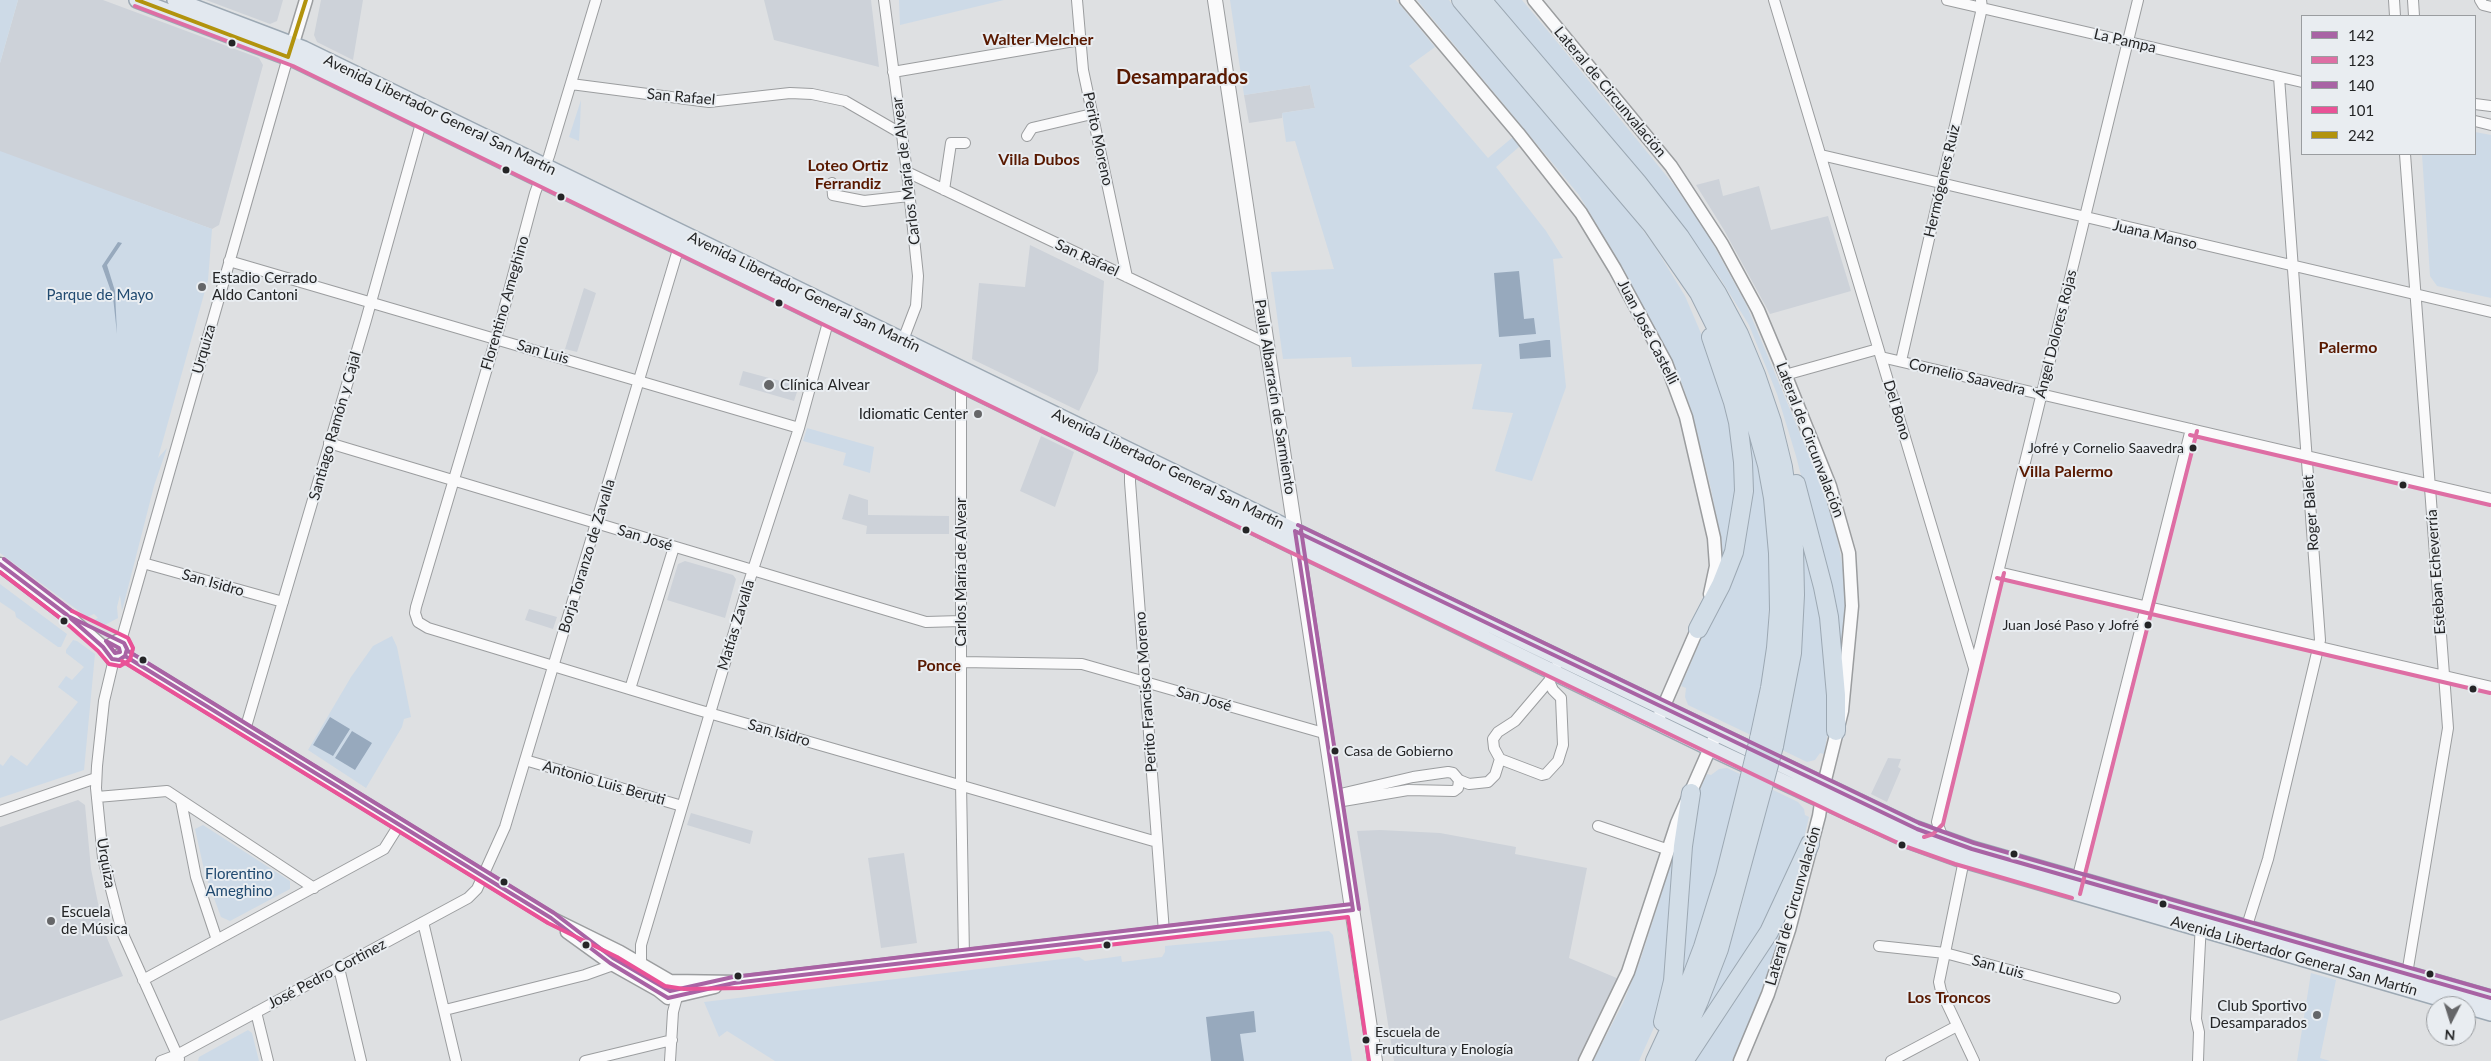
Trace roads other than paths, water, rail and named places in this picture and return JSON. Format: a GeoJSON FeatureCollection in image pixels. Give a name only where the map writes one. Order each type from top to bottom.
{"type":"FeatureCollection","features":[{"type":"Feature","properties":{"kind":"highway"},"geometry":{"type":"LineString","coordinates":[[1461,0],[1637,206],[1674,257],[1711,316],[1737,369],[1758,430],[1771,489],[1778,553],[1778,618],[1767,742]]}},
{"type":"Feature","properties":{"kind":"highway"},"geometry":{"type":"LineString","coordinates":[[1482,0],[1666,218],[1714,288],[1743,344],[1765,399],[1787,489],[1794,548],[1795,604],[1792,653],[1756,784],[1719,949],[1700,1001],[1673,1061]]}},
{"type":"Feature","properties":{"kind":"highway"},"geometry":{"type":"LineString","coordinates":[[1674,257],[1708,332],[1727,384],[1738,422],[1744,470],[1742,511],[1734,552],[1721,585],[1698,630]]}},
{"type":"Feature","properties":{"kind":"highway"},"geometry":{"type":"LineString","coordinates":[[1743,344],[1758,365],[1773,404],[1823,587],[1833,653],[1836,731]]}},
{"type":"Feature","properties":{"kind":"highway"},"geometry":{"type":"LineString","coordinates":[[1655,1061],[1681,1005],[1703,947],[1724,876],[1756,784]]}},
{"type":"Feature","properties":{"kind":"highway"},"geometry":{"type":"LineString","coordinates":[[1650,1061],[1669,1004],[1673,981],[1684,846],[1691,793]]}},
{"type":"Feature","properties":{"kind":"highway"},"geometry":{"type":"LineString","coordinates":[[1684,1061],[1769,932],[1810,844]]}},
{"type":"Feature","properties":{"kind":"main road","name":"Avenida Libertador General San Martín"},"geometry":{"type":"LineString","coordinates":[[137,0],[290,51]]}},
{"type":"Feature","properties":{"kind":"main road","name":"Avenida Libertador General San Martín"},"geometry":{"type":"LineString","coordinates":[[175,0],[290,51],[1131,459],[1298,548],[1551,676],[1657,722],[1910,841],[1959,859],[2076,886],[2406,981],[2491,1013]]}},
{"type":"Feature","properties":{"kind":"main road","name":"Paula Albarracín de Sarmiento"},"geometry":{"type":"LineString","coordinates":[[1215,0],[1375,1061]]}},
{"type":"Feature","properties":{"kind":"main road","name":"Avenida Libertador General San Martín"},"geometry":{"type":"LineString","coordinates":[[831,313],[904,340],[962,377]]}},
{"type":"Feature","properties":{"kind":"main road","name":"Avenida Libertador General San Martín"},"geometry":{"type":"LineString","coordinates":[[1131,459],[1295,531],[1922,831],[2076,886]]}},
{"type":"Feature","properties":{"kind":"main road","name":"Avenida Libertador General San Martín"},"geometry":{"type":"LineString","coordinates":[[2406,981],[2491,998]]}},
{"type":"Feature","properties":{"kind":"street","name":"Urquiza"},"geometry":{"type":"LineString","coordinates":[[119,641],[306,0]]}},
{"type":"Feature","properties":{"kind":"street","name":"Florentino Ameghino"},"geometry":{"type":"LineString","coordinates":[[416,607],[543,173],[596,0]]}},
{"type":"Feature","properties":{"kind":"street","name":"Carlos María de Alvear"},"geometry":{"type":"LineString","coordinates":[[884,0],[907,172],[918,290],[916,306],[904,340]]}},
{"type":"Feature","properties":{"kind":"street","name":"Perito Moreno"},"geometry":{"type":"LineString","coordinates":[[1077,0],[1083,70],[1127,277]]}},
{"type":"Feature","properties":{"kind":"street","name":"Juan José Castelli"},"geometry":{"type":"LineString","coordinates":[[1406,0],[1518,133],[1581,213],[1615,269],[1666,363],[1686,417],[1716,547],[1714,580],[1698,630],[1657,722]]}},
{"type":"Feature","properties":{"kind":"street","name":"Lateral de Circunvalación"},"geometry":{"type":"LineString","coordinates":[[1534,0],[1661,154],[1693,197],[1722,244],[1754,303],[1785,375],[1832,491],[1850,558],[1852,589],[1849,649],[1842,711],[1784,946],[1768,994],[1740,1061]]}},
{"type":"Feature","properties":{"kind":"street","name":"Del Bono"},"geometry":{"type":"LineString","coordinates":[[1774,0],[1974,669]]}},
{"type":"Feature","properties":{"kind":"street","name":"La Pampa"},"geometry":{"type":"LineString","coordinates":[[1947,0],[1982,4],[2128,42],[2301,82]]}},
{"type":"Feature","properties":{"kind":"street","name":"Ángel Dolores Rojas"},"geometry":{"type":"LineString","coordinates":[[1974,669],[2138,0]]}},
{"type":"Feature","properties":{"kind":"street"},"geometry":{"type":"LineString","coordinates":[[2394,0],[2395,15]]}},
{"type":"Feature","properties":{"kind":"street"},"geometry":{"type":"LineString","coordinates":[[2412,0],[2414,15]]}},
{"type":"Feature","properties":{"kind":"street"},"geometry":{"type":"LineString","coordinates":[[2480,0],[2482,5],[2491,7]]}},
{"type":"Feature","properties":{"kind":"street","name":"Hermógenes Ruiz"},"geometry":{"type":"LineString","coordinates":[[1901,361],[1982,4]]}},
{"type":"Feature","properties":{"kind":"street"},"geometry":{"type":"LineString","coordinates":[[894,72],[1080,40]]}},
{"type":"Feature","properties":{"kind":"street","name":"Roger Balet"},"geometry":{"type":"LineString","coordinates":[[2244,934],[2268,859],[2320,640],[2279,77]]}},
{"type":"Feature","properties":{"kind":"street","name":"San Rafael"},"geometry":{"type":"LineString","coordinates":[[571,84],[709,102],[790,93],[812,94],[845,101],[902,134]]}},
{"type":"Feature","properties":{"kind":"street"},"geometry":{"type":"LineString","coordinates":[[2476,104],[2491,106]]}},
{"type":"Feature","properties":{"kind":"street"},"geometry":{"type":"LineString","coordinates":[[1027,136],[1032,128],[1092,114]]}},
{"type":"Feature","properties":{"kind":"street","name":"Santiago Ramón y Cajal"},"geometry":{"type":"LineString","coordinates":[[245,730],[371,302],[423,115]]}},
{"type":"Feature","properties":{"kind":"street"},"geometry":{"type":"LineString","coordinates":[[2476,121],[2491,125]]}},
{"type":"Feature","properties":{"kind":"street"},"geometry":{"type":"LineString","coordinates":[[944,190],[951,143],[965,143]]}},
{"type":"Feature","properties":{"kind":"street","name":"Juana Manso"},"geometry":{"type":"LineString","coordinates":[[1821,155],[2416,296],[2491,312]]}},
{"type":"Feature","properties":{"kind":"street","name":"Esteban Echeverría"},"geometry":{"type":"LineString","coordinates":[[2405,155],[2448,728],[2406,981]]}},
{"type":"Feature","properties":{"kind":"street","name":"San Rafael"},"geometry":{"type":"LineString","coordinates":[[907,172],[1266,343]]}},
{"type":"Feature","properties":{"kind":"street"},"geometry":{"type":"LineString","coordinates":[[832,183],[833,195],[864,201],[909,196]]}},
{"type":"Feature","properties":{"kind":"street","name":"Borja Toranzo de Zavalla"},"geometry":{"type":"LineString","coordinates":[[484,877],[505,827],[681,240]]}},
{"type":"Feature","properties":{"kind":"street","name":"San Luis"},"geometry":{"type":"LineString","coordinates":[[229,261],[799,428]]}},
{"type":"Feature","properties":{"kind":"street","name":"Matías Zavalla"},"geometry":{"type":"LineString","coordinates":[[641,966],[642,945],[682,806],[753,570],[799,428],[831,313]]}},
{"type":"Feature","properties":{"kind":"street","name":"Cornelio Saavedra"},"geometry":{"type":"LineString","coordinates":[[1785,375],[1880,353],[1901,361],[2041,395],[2491,499]]}},
{"type":"Feature","properties":{"kind":"street","name":"Carlos María de Alvear"},"geometry":{"type":"LineString","coordinates":[[962,377],[961,784],[964,956]]}},
{"type":"Feature","properties":{"kind":"street"},"geometry":{"type":"LineString","coordinates":[[2076,886],[2191,429]]}},
{"type":"Feature","properties":{"kind":"street","name":"San José"},"geometry":{"type":"LineString","coordinates":[[330,443],[926,622],[961,621]]}},
{"type":"Feature","properties":{"kind":"street","name":"Perito Francisco Moreno"},"geometry":{"type":"LineString","coordinates":[[1131,459],[1164,932]]}},
{"type":"Feature","properties":{"kind":"street"},"geometry":{"type":"LineString","coordinates":[[630,689],[674,547]]}},
{"type":"Feature","properties":{"kind":"street","name":"San Isidro"},"geometry":{"type":"LineString","coordinates":[[143,563],[283,602]]}},
{"type":"Feature","properties":{"kind":"street"},"geometry":{"type":"LineString","coordinates":[[0,564],[68,616],[116,656],[245,730],[551,918],[672,996],[734,983],[1353,910]]}},
{"type":"Feature","properties":{"kind":"street"},"geometry":{"type":"LineString","coordinates":[[1998,572],[2491,687]]}},
{"type":"Feature","properties":{"kind":"street","name":"San Isidro"},"geometry":{"type":"LineString","coordinates":[[416,607],[415,613],[418,622],[428,628],[710,713],[1157,842]]}},
{"type":"Feature","properties":{"kind":"street"},"geometry":{"type":"LineString","coordinates":[[68,616],[119,641],[127,649],[116,656]]}},
{"type":"Feature","properties":{"kind":"street"},"geometry":{"type":"LineString","coordinates":[[116,656],[109,646],[119,641]]}},
{"type":"Feature","properties":{"kind":"street","name":"Urquiza"},"geometry":{"type":"LineString","coordinates":[[116,656],[100,726],[96,778],[103,858],[122,932],[178,1058]]}},
{"type":"Feature","properties":{"kind":"street"},"geometry":{"type":"LineString","coordinates":[[1551,676],[1553,690],[1561,698],[1564,745],[1561,756],[1550,770],[1542,775],[1500,759],[1494,748],[1495,735],[1515,721],[1551,676],[1560,658]]}},
{"type":"Feature","properties":{"kind":"street","name":"San José"},"geometry":{"type":"LineString","coordinates":[[961,662],[1082,664],[1327,734]]}},
{"type":"Feature","properties":{"kind":"street"},"geometry":{"type":"LineString","coordinates":[[1974,669],[1937,822],[1942,839],[1959,859],[1939,984],[1974,1061]]}},
{"type":"Feature","properties":{"kind":"street"},"geometry":{"type":"LineString","coordinates":[[1585,1061],[1610,1013],[1631,966],[1677,824],[1717,733]]}},
{"type":"Feature","properties":{"kind":"street"},"geometry":{"type":"LineString","coordinates":[[1336,799],[1413,777],[1448,772],[1453,773],[1464,782],[1488,782],[1492,779],[1500,759]]}},
{"type":"Feature","properties":{"kind":"street","name":"Antonio Luis Beruti"},"geometry":{"type":"LineString","coordinates":[[525,760],[682,806]]}},
{"type":"Feature","properties":{"kind":"street"},"geometry":{"type":"LineString","coordinates":[[0,811],[96,778]]}},
{"type":"Feature","properties":{"kind":"street"},"geometry":{"type":"LineString","coordinates":[[1336,799],[1408,790],[1454,791],[1464,782]]}},
{"type":"Feature","properties":{"kind":"street"},"geometry":{"type":"LineString","coordinates":[[97,797],[167,792],[314,888]]}},
{"type":"Feature","properties":{"kind":"street"},"geometry":{"type":"LineString","coordinates":[[181,801],[196,877],[217,940]]}},
{"type":"Feature","properties":{"kind":"street"},"geometry":{"type":"LineString","coordinates":[[1922,831],[1930,828],[1937,822]]}},
{"type":"Feature","properties":{"kind":"street"},"geometry":{"type":"LineString","coordinates":[[143,980],[384,849],[399,825]]}},
{"type":"Feature","properties":{"kind":"street"},"geometry":{"type":"LineString","coordinates":[[1598,826],[1669,850]]}},
{"type":"Feature","properties":{"kind":"street","name":"José Pedro Cortinez"},"geometry":{"type":"LineString","coordinates":[[161,1061],[178,1058],[256,1012],[468,898],[484,877]]}},
{"type":"Feature","properties":{"kind":"street"},"geometry":{"type":"LineString","coordinates":[[423,922],[456,1061]]}},
{"type":"Feature","properties":{"kind":"street"},"geometry":{"type":"LineString","coordinates":[[2198,1061],[2199,1032],[2196,1019],[2201,922]]}},
{"type":"Feature","properties":{"kind":"street"},"geometry":{"type":"LineString","coordinates":[[444,1010],[585,975],[613,958],[642,945]]}},
{"type":"Feature","properties":{"kind":"street","name":"San Luis"},"geometry":{"type":"LineString","coordinates":[[1879,946],[1945,953],[2115,998]]}},
{"type":"Feature","properties":{"kind":"street"},"geometry":{"type":"LineString","coordinates":[[613,958],[641,966],[673,981],[681,988],[672,996]]}},
{"type":"Feature","properties":{"kind":"street"},"geometry":{"type":"LineString","coordinates":[[339,968],[361,1061]]}},
{"type":"Feature","properties":{"kind":"street"},"geometry":{"type":"LineString","coordinates":[[673,981],[734,983]]}},
{"type":"Feature","properties":{"kind":"street"},"geometry":{"type":"LineString","coordinates":[[670,1061],[672,996]]}},
{"type":"Feature","properties":{"kind":"street"},"geometry":{"type":"LineString","coordinates":[[256,1012],[268,1061]]}},
{"type":"Feature","properties":{"kind":"street"},"geometry":{"type":"LineString","coordinates":[[1891,1061],[1957,1026]]}},
{"type":"Feature","properties":{"kind":"street"},"geometry":{"type":"LineString","coordinates":[[585,1061],[672,1040]]}},
{"type":"Feature","properties":{"kind":"place","name":"Estadio Cerrado Aldo Cantoni"},"geometry":{"type":"Point","coordinates":[202,287]}},
{"type":"Feature","properties":{"kind":"place","name":"Clínica Alvear"},"geometry":{"type":"Point","coordinates":[769,385]}},
{"type":"Feature","properties":{"kind":"place","name":"Idiomatic Center"},"geometry":{"type":"Point","coordinates":[978,414]}},
{"type":"Feature","properties":{"kind":"place","name":"Jofré y Cornelio Saavedra"},"geometry":{"type":"Point","coordinates":[2193,448]}},
{"type":"Feature","properties":{"kind":"place","name":"Juan José Paso y Jofré"},"geometry":{"type":"Point","coordinates":[2148,625]}},
{"type":"Feature","properties":{"kind":"place","name":"Casa de Gobierno"},"geometry":{"type":"Point","coordinates":[1335,751]}},
{"type":"Feature","properties":{"kind":"place","name":"Escuela de Música"},"geometry":{"type":"Point","coordinates":[51,921]}},
{"type":"Feature","properties":{"kind":"place","name":"Club Sportivo Desamparados"},"geometry":{"type":"Point","coordinates":[2317,1015]}},
{"type":"Feature","properties":{"kind":"place","name":"Escuela de Fruticultura y Enología"},"geometry":{"type":"Point","coordinates":[1366,1040]}},
{"type":"Feature","properties":{"kind":"district","name":"Walter Melcher"},"geometry":{"type":"Point","coordinates":[1038,40]}},
{"type":"Feature","properties":{"kind":"district","name":"Desamparados"},"geometry":{"type":"Point","coordinates":[1182,78]}},
{"type":"Feature","properties":{"kind":"district","name":"Villa Dubos"},"geometry":{"type":"Point","coordinates":[1039,160]}},
{"type":"Feature","properties":{"kind":"district","name":"Loteo Ortiz Ferrandiz"},"geometry":{"type":"Point","coordinates":[848,175]}},
{"type":"Feature","properties":{"kind":"district","name":"Palermo"},"geometry":{"type":"Point","coordinates":[2348,348]}},
{"type":"Feature","properties":{"kind":"district","name":"Villa Palermo"},"geometry":{"type":"Point","coordinates":[2066,472]}},
{"type":"Feature","properties":{"kind":"district","name":"Ponce"},"geometry":{"type":"Point","coordinates":[939,666]}},
{"type":"Feature","properties":{"kind":"district","name":"Los Troncos"},"geometry":{"type":"Point","coordinates":[1949,998]}},
{"type":"Feature","properties":{"kind":"park label","name":"Parque de Mayo"},"geometry":{"type":"Point","coordinates":[100,295]}}]}
